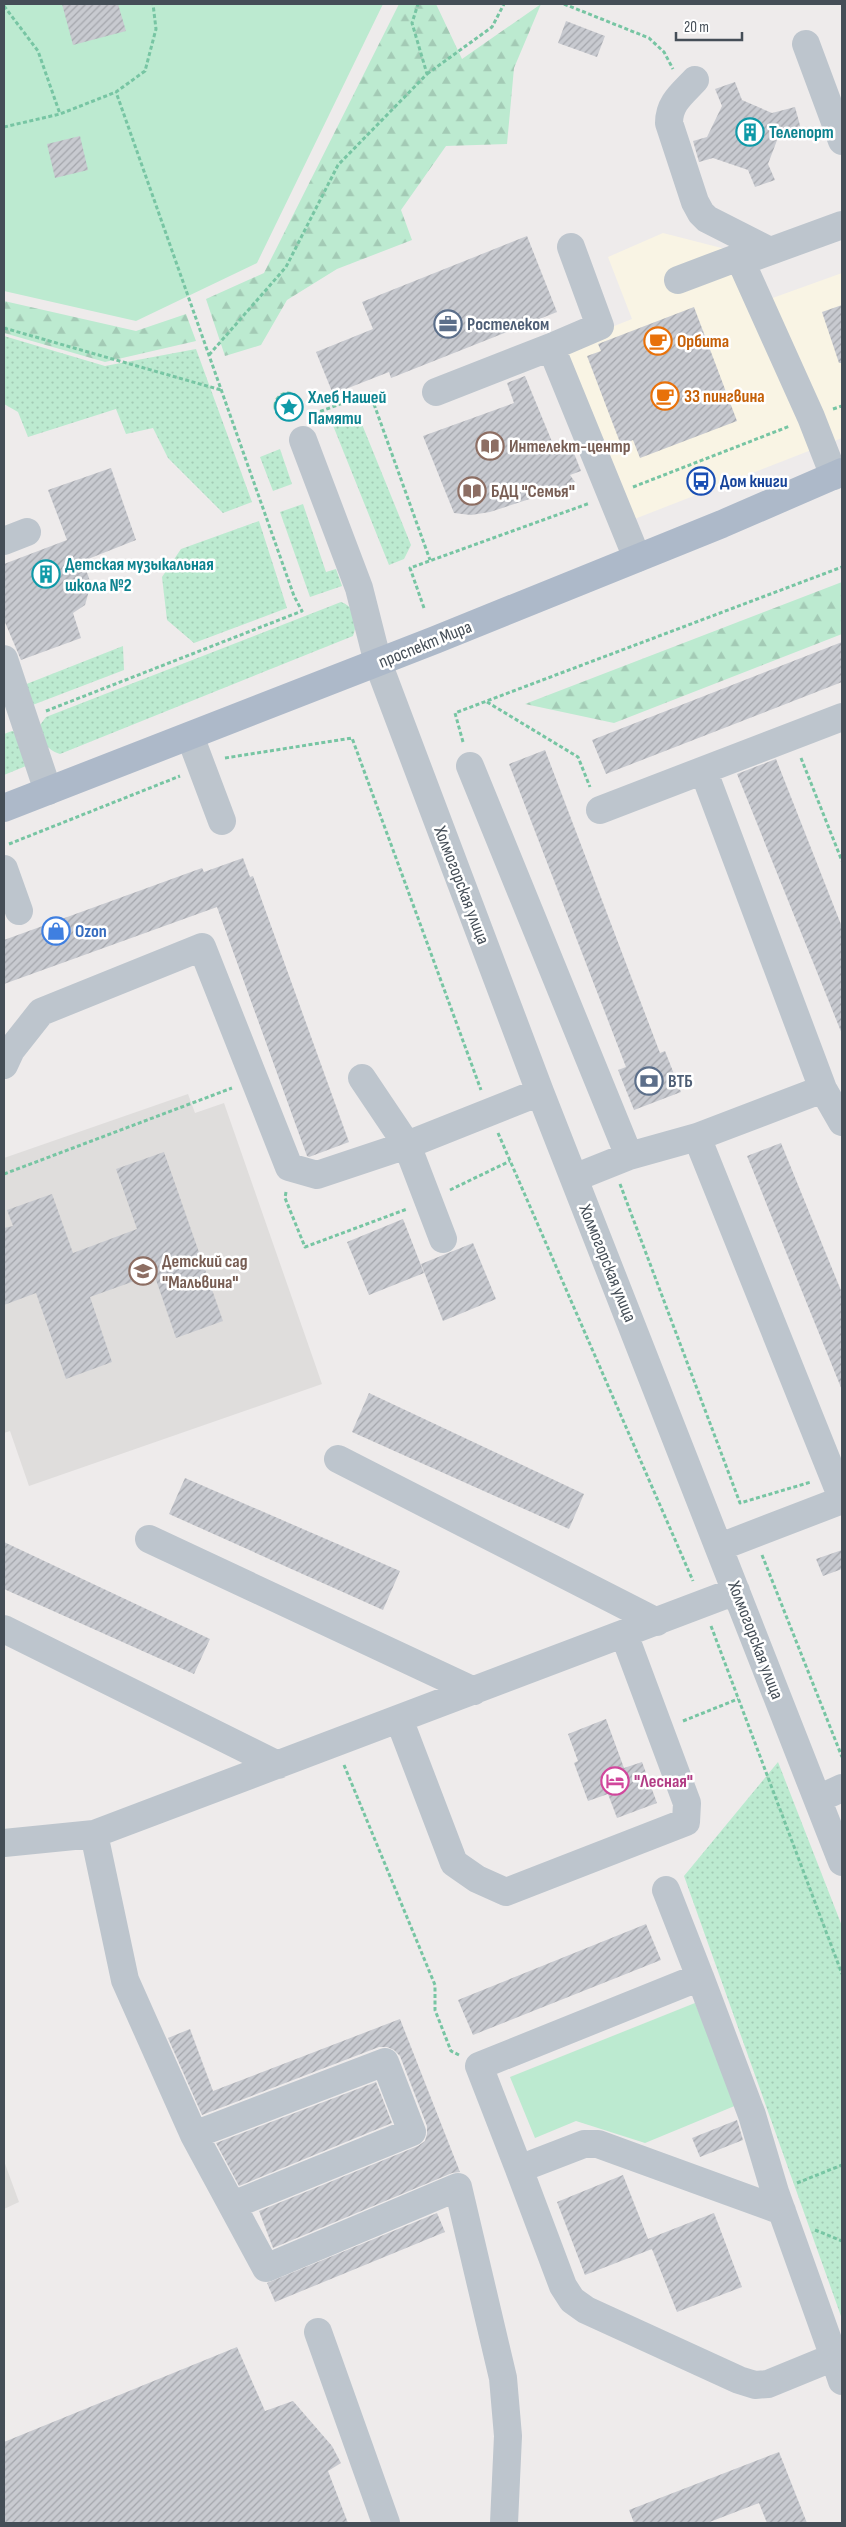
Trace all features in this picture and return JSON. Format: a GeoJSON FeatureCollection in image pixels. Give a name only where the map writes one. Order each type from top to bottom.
{"type":"FeatureCollection","features":[{"type":"Feature","properties":{"kind":"main road","name":"проспект Мира"},"geometry":{"type":"LineString","coordinates":[[4,808],[378,663],[838,474]]}},
{"type":"Feature","properties":{"kind":"street"},"geometry":{"type":"LineString","coordinates":[[806,44],[842,141]]}},
{"type":"Feature","properties":{"kind":"street"},"geometry":{"type":"LineString","coordinates":[[690,86],[672,105],[669,123],[700,213],[707,219],[770,251]]}},
{"type":"Feature","properties":{"kind":"street"},"geometry":{"type":"LineString","coordinates":[[741,262],[842,225]]}},
{"type":"Feature","properties":{"kind":"street"},"geometry":{"type":"LineString","coordinates":[[436,392],[600,326],[571,248]]}},
{"type":"Feature","properties":{"kind":"street"},"geometry":{"type":"LineString","coordinates":[[678,280],[739,257],[838,474]]}},
{"type":"Feature","properties":{"kind":"street"},"geometry":{"type":"LineString","coordinates":[[551,346],[637,558]]}},
{"type":"Feature","properties":{"kind":"street","name":"Холмогорская улица"},"geometry":{"type":"LineString","coordinates":[[299,431],[358,588],[378,663],[540,1092],[720,1547],[736,1592],[830,1794],[842,1862]]}},
{"type":"Feature","properties":{"kind":"street"},"geometry":{"type":"LineString","coordinates":[[4,659],[48,792]]}},
{"type":"Feature","properties":{"kind":"street"},"geometry":{"type":"LineString","coordinates":[[600,810],[704,772],[842,717]]}},
{"type":"Feature","properties":{"kind":"street"},"geometry":{"type":"LineString","coordinates":[[190,736],[222,821]]}},
{"type":"Feature","properties":{"kind":"street"},"geometry":{"type":"LineString","coordinates":[[470,766],[629,1156]]}},
{"type":"Feature","properties":{"kind":"street"},"geometry":{"type":"LineString","coordinates":[[704,772],[823,1089],[842,1122]]}},
{"type":"Feature","properties":{"kind":"street"},"geometry":{"type":"LineString","coordinates":[[4,869],[19,912]]}},
{"type":"Feature","properties":{"kind":"street"},"geometry":{"type":"LineString","coordinates":[[4,1065],[11,1050],[41,1012],[202,946],[289,1167],[317,1175],[407,1145],[540,1092]]}},
{"type":"Feature","properties":{"kind":"street"},"geometry":{"type":"LineString","coordinates":[[362,1078],[407,1145],[442,1239]]}},
{"type":"Feature","properties":{"kind":"street"},"geometry":{"type":"LineString","coordinates":[[574,1178],[629,1156],[697,1137],[823,1089]]}},
{"type":"Feature","properties":{"kind":"street"},"geometry":{"type":"LineString","coordinates":[[697,1137],[839,1491],[720,1547]]}},
{"type":"Feature","properties":{"kind":"street"},"geometry":{"type":"LineString","coordinates":[[338,1459],[657,1622]]}},
{"type":"Feature","properties":{"kind":"street"},"geometry":{"type":"LineString","coordinates":[[149,1539],[474,1691]]}},
{"type":"Feature","properties":{"kind":"street"},"geometry":{"type":"LineString","coordinates":[[4,1843],[94,1834],[736,1592]]}},
{"type":"Feature","properties":{"kind":"street"},"geometry":{"type":"LineString","coordinates":[[4,1629],[278,1765]]}},
{"type":"Feature","properties":{"kind":"street"},"geometry":{"type":"LineString","coordinates":[[399,1719],[454,1863],[477,1879],[506,1892],[686,1822],[687,1803],[624,1634]]}},
{"type":"Feature","properties":{"kind":"street"},"geometry":{"type":"LineString","coordinates":[[94,1834],[125,1980],[194,2135],[266,2268],[458,2187],[503,2378],[508,2436],[504,2523]]}},
{"type":"Feature","properties":{"kind":"street"},"geometry":{"type":"LineString","coordinates":[[666,1890],[700,1977],[752,2115],[779,2202],[840,2364],[768,2384],[755,2385],[739,2380],[586,2310],[572,2300],[563,2286],[479,2066],[700,1977]]}},
{"type":"Feature","properties":{"kind":"street"},"geometry":{"type":"LineString","coordinates":[[194,2135],[385,2062],[412,2132],[233,2205]]}},
{"type":"Feature","properties":{"kind":"street"},"geometry":{"type":"LineString","coordinates":[[519,2169],[584,2144],[598,2144],[779,2202]]}},
{"type":"Feature","properties":{"kind":"street"},"geometry":{"type":"LineString","coordinates":[[318,2332],[386,2523]]}},
{"type":"Feature","properties":{"kind":"path"},"geometry":{"type":"LineString","coordinates":[[4,127],[60,114],[116,92],[145,70],[156,29],[153,4]]}},
{"type":"Feature","properties":{"kind":"path"},"geometry":{"type":"LineString","coordinates":[[418,4],[412,23],[427,74]]}},
{"type":"Feature","properties":{"kind":"path"},"geometry":{"type":"LineString","coordinates":[[209,356],[286,267],[338,165],[427,74],[492,27],[504,4]]}},
{"type":"Feature","properties":{"kind":"path"},"geometry":{"type":"LineString","coordinates":[[564,4],[649,38],[664,52],[690,86]]}},
{"type":"Feature","properties":{"kind":"path"},"geometry":{"type":"LineString","coordinates":[[4,6],[38,51],[60,114]]}},
{"type":"Feature","properties":{"kind":"path"},"geometry":{"type":"LineString","coordinates":[[24,720],[302,611],[294,596],[116,92]]}},
{"type":"Feature","properties":{"kind":"path"},"geometry":{"type":"LineString","coordinates":[[4,328],[221,390]]}},
{"type":"Feature","properties":{"kind":"path"},"geometry":{"type":"LineString","coordinates":[[288,393],[296,396],[300,403],[298,414],[286,418],[280,415],[275,404],[279,396],[288,393]]}},
{"type":"Feature","properties":{"kind":"path"},"geometry":{"type":"LineString","coordinates":[[299,431],[370,393],[430,560]]}},
{"type":"Feature","properties":{"kind":"path"},"geometry":{"type":"LineString","coordinates":[[470,766],[455,713],[842,567]]}},
{"type":"Feature","properties":{"kind":"path"},"geometry":{"type":"LineString","coordinates":[[410,568],[424,608]]}},
{"type":"Feature","properties":{"kind":"path"},"geometry":{"type":"LineString","coordinates":[[487,702],[578,758],[600,810]]}},
{"type":"Feature","properties":{"kind":"path"},"geometry":{"type":"LineString","coordinates":[[792,737],[842,861]]}},
{"type":"Feature","properties":{"kind":"path"},"geometry":{"type":"LineString","coordinates":[[4,846],[224,758],[352,738],[489,1112],[703,1604],[842,1974]]}},
{"type":"Feature","properties":{"kind":"path"},"geometry":{"type":"LineString","coordinates":[[4,1174],[254,1080]]}},
{"type":"Feature","properties":{"kind":"path"},"geometry":{"type":"LineString","coordinates":[[629,1156],[618,1179],[740,1503],[839,1491]]}},
{"type":"Feature","properties":{"kind":"path"},"geometry":{"type":"LineString","coordinates":[[289,1167],[285,1198],[306,1248],[428,1201],[510,1161]]}},
{"type":"Feature","properties":{"kind":"path"},"geometry":{"type":"LineString","coordinates":[[762,1555],[842,1756]]}},
{"type":"Feature","properties":{"kind":"path"},"geometry":{"type":"LineString","coordinates":[[660,1730],[738,1699]]}},
{"type":"Feature","properties":{"kind":"path"},"geometry":{"type":"LineString","coordinates":[[335,1743],[435,1984],[435,2010],[451,2051],[479,2066]]}},
{"type":"Feature","properties":{"kind":"path"},"geometry":{"type":"LineString","coordinates":[[779,2202],[842,2164]]}},
{"type":"Feature","properties":{"kind":"shaded area"},"geometry":{"type":"Polygon","coordinates":[[[663,233],[745,254],[767,300],[842,273],[842,438],[632,520],[564,346],[632,319],[608,257],[663,233]]]}},
{"type":"Feature","properties":{"kind":"shaded area","name":"Детский сад \"Мальвина\""},"geometry":{"type":"Polygon","coordinates":[[[188,1094],[195,1113],[224,1103],[322,1384],[29,1486],[10,1431],[4,1433],[4,1158],[188,1094]]]}},
{"type":"Feature","properties":{"kind":"shaded area"},"geometry":{"type":"Polygon","coordinates":[[[4,2161],[19,2202],[4,2209],[4,2161]]]}},
{"type":"Feature","properties":{"kind":"green space"},"geometry":{"type":"Polygon","coordinates":[[[4,4],[383,4],[257,263],[136,321],[4,291],[4,4]]]}},
{"type":"Feature","properties":{"kind":"green space"},"geometry":{"type":"Polygon","coordinates":[[[399,4],[436,4],[462,59],[541,4],[514,68],[507,144],[446,146],[401,210],[412,240],[337,269],[287,300],[261,345],[225,356],[206,299],[264,273],[399,4]]]}},
{"type":"Feature","properties":{"kind":"green space"},"geometry":{"type":"Polygon","coordinates":[[[4,301],[136,331],[186,314],[196,341],[105,362],[4,333],[4,301]]]}},
{"type":"Feature","properties":{"kind":"green space"},"geometry":{"type":"Polygon","coordinates":[[[4,336],[105,366],[196,349],[252,502],[223,513],[168,458],[153,428],[126,434],[116,409],[28,437],[18,412],[4,404],[4,336]]]}},
{"type":"Feature","properties":{"kind":"green space"},"geometry":{"type":"Polygon","coordinates":[[[357,412],[411,545],[404,559],[389,565],[332,423],[357,412]]]}},
{"type":"Feature","properties":{"kind":"green space"},"geometry":{"type":"Polygon","coordinates":[[[280,449],[292,484],[273,491],[260,457],[280,449]]]}},
{"type":"Feature","properties":{"kind":"green space"},"geometry":{"type":"Polygon","coordinates":[[[303,504],[326,572],[336,569],[342,586],[310,597],[280,512],[303,504]]]}},
{"type":"Feature","properties":{"kind":"green space"},"geometry":{"type":"Polygon","coordinates":[[[259,521],[287,608],[194,643],[167,620],[162,577],[181,549],[259,521]]]}},
{"type":"Feature","properties":{"kind":"green space"},"geometry":{"type":"Polygon","coordinates":[[[842,582],[842,634],[614,723],[525,704],[842,582]]]}},
{"type":"Feature","properties":{"kind":"green space"},"geometry":{"type":"Polygon","coordinates":[[[341,602],[346,604],[353,612],[355,626],[353,636],[60,754],[48,747],[43,739],[40,725],[46,717],[341,602]]]}},
{"type":"Feature","properties":{"kind":"green space"},"geometry":{"type":"Polygon","coordinates":[[[123,646],[124,670],[30,706],[24,685],[123,646]]]}},
{"type":"Feature","properties":{"kind":"green space"},"geometry":{"type":"Polygon","coordinates":[[[12,731],[22,733],[26,766],[4,775],[4,734],[12,731]]]}},
{"type":"Feature","properties":{"kind":"green space"},"geometry":{"type":"Polygon","coordinates":[[[778,1762],[842,1926],[842,2319],[684,1876],[778,1762]]]}},
{"type":"Feature","properties":{"kind":"green space"},"geometry":{"type":"Polygon","coordinates":[[[695,2003],[737,2105],[645,2143],[576,2121],[535,2138],[510,2077],[695,2003]]]}},
{"type":"Feature","properties":{"kind":"building"},"geometry":{"type":"Polygon","coordinates":[[[62,4],[118,4],[126,31],[73,45],[62,4]]]}},
{"type":"Feature","properties":{"kind":"building"},"geometry":{"type":"Polygon","coordinates":[[[566,21],[605,36],[597,57],[558,43],[566,21]]]}},
{"type":"Feature","properties":{"kind":"building","name":"Телепорт"},"geometry":{"type":"Polygon","coordinates":[[[735,82],[742,100],[772,113],[795,107],[801,129],[779,135],[768,164],[775,180],[755,187],[748,170],[713,158],[699,162],[693,141],[707,137],[722,106],[715,89],[735,82]]]}},
{"type":"Feature","properties":{"kind":"building"},"geometry":{"type":"Polygon","coordinates":[[[80,136],[88,170],[55,178],[47,144],[80,136]]]}},
{"type":"Feature","properties":{"kind":"building","name":"Ростелеком"},"geometry":{"type":"Polygon","coordinates":[[[527,236],[557,312],[391,378],[389,372],[333,394],[316,352],[373,329],[362,302],[527,236]]]}},
{"type":"Feature","properties":{"kind":"building"},"geometry":{"type":"Polygon","coordinates":[[[842,305],[842,363],[839,363],[822,312],[842,305]]]}},
{"type":"Feature","properties":{"kind":"building"},"geometry":{"type":"Polygon","coordinates":[[[694,307],[737,421],[640,458],[633,440],[621,445],[587,356],[601,351],[598,344],[694,307]]]}},
{"type":"Feature","properties":{"kind":"building","name":"Интелект-центр"},"geometry":{"type":"Polygon","coordinates":[[[525,376],[555,449],[570,443],[581,471],[570,475],[575,482],[548,493],[490,512],[471,515],[454,513],[423,436],[514,403],[507,383],[525,376]]]}},
{"type":"Feature","properties":{"kind":"building","name":"Детская музыкальная школа №2"},"geometry":{"type":"Polygon","coordinates":[[[111,468],[136,540],[83,561],[91,584],[85,605],[73,613],[81,638],[21,660],[4,620],[4,564],[67,540],[48,490],[111,468]]]}},
{"type":"Feature","properties":{"kind":"building"},"geometry":{"type":"Polygon","coordinates":[[[842,642],[842,682],[606,774],[592,740],[842,642]]]}},
{"type":"Feature","properties":{"kind":"building"},"geometry":{"type":"Polygon","coordinates":[[[545,750],[660,1053],[665,1051],[681,1092],[634,1110],[618,1070],[626,1067],[509,764],[545,750]]]}},
{"type":"Feature","properties":{"kind":"building"},"geometry":{"type":"Polygon","coordinates":[[[776,759],[842,927],[842,1034],[737,774],[776,759]]]}},
{"type":"Feature","properties":{"kind":"building"},"geometry":{"type":"Polygon","coordinates":[[[243,858],[250,877],[253,876],[349,1142],[309,1157],[307,1156],[217,907],[4,984],[4,940],[202,868],[204,872],[243,858]]]}},
{"type":"Feature","properties":{"kind":"building"},"geometry":{"type":"Polygon","coordinates":[[[781,1143],[842,1293],[842,1390],[747,1156],[781,1143]]]}},
{"type":"Feature","properties":{"kind":"building"},"geometry":{"type":"Polygon","coordinates":[[[164,1152],[223,1321],[176,1338],[154,1274],[90,1297],[112,1362],[66,1379],[36,1293],[4,1305],[4,1228],[13,1226],[7,1210],[52,1194],[73,1253],[137,1229],[116,1169],[164,1152]]]}},
{"type":"Feature","properties":{"kind":"building"},"geometry":{"type":"Polygon","coordinates":[[[403,1219],[424,1273],[369,1295],[347,1242],[403,1219]]]}},
{"type":"Feature","properties":{"kind":"building"},"geometry":{"type":"Polygon","coordinates":[[[473,1243],[496,1299],[443,1321],[421,1264],[473,1243]]]}},
{"type":"Feature","properties":{"kind":"building"},"geometry":{"type":"Polygon","coordinates":[[[369,1393],[584,1494],[569,1529],[352,1432],[369,1393]]]}},
{"type":"Feature","properties":{"kind":"building"},"geometry":{"type":"Polygon","coordinates":[[[185,1478],[400,1571],[383,1610],[169,1514],[185,1478]]]}},
{"type":"Feature","properties":{"kind":"building"},"geometry":{"type":"Polygon","coordinates":[[[4,1542],[210,1639],[194,1674],[4,1589],[4,1542]]]}},
{"type":"Feature","properties":{"kind":"building"},"geometry":{"type":"Polygon","coordinates":[[[842,1550],[842,1569],[823,1576],[816,1559],[842,1550]]]}},
{"type":"Feature","properties":{"kind":"building","name":"\"Лесная\""},"geometry":{"type":"Polygon","coordinates":[[[606,1719],[624,1768],[642,1762],[657,1803],[617,1818],[608,1794],[588,1801],[574,1763],[578,1761],[568,1734],[606,1719]]]}},
{"type":"Feature","properties":{"kind":"building"},"geometry":{"type":"Polygon","coordinates":[[[646,1924],[661,1960],[473,2035],[458,2000],[646,1924]]]}},
{"type":"Feature","properties":{"kind":"building"},"geometry":{"type":"Polygon","coordinates":[[[400,2019],[460,2172],[452,2173],[273,2248],[259,2211],[418,2146],[425,2141],[427,2126],[400,2056],[394,2050],[387,2047],[379,2047],[202,2115],[168,2038],[190,2029],[213,2091],[400,2019]]]}},
{"type":"Feature","properties":{"kind":"building"},"geometry":{"type":"Polygon","coordinates":[[[376,2082],[392,2123],[239,2186],[216,2143],[376,2082]]]}},
{"type":"Feature","properties":{"kind":"building"},"geometry":{"type":"Polygon","coordinates":[[[737,2120],[743,2140],[700,2157],[692,2138],[737,2120]]]}},
{"type":"Feature","properties":{"kind":"building"},"geometry":{"type":"Polygon","coordinates":[[[623,2175],[652,2249],[585,2275],[557,2202],[623,2175]]]}},
{"type":"Feature","properties":{"kind":"building"},"geometry":{"type":"Polygon","coordinates":[[[437,2213],[445,2232],[275,2302],[267,2283],[437,2213]]]}},
{"type":"Feature","properties":{"kind":"building"},"geometry":{"type":"Polygon","coordinates":[[[714,2213],[742,2287],[677,2312],[648,2239],[714,2213]]]}},
{"type":"Feature","properties":{"kind":"building"},"geometry":{"type":"Polygon","coordinates":[[[237,2347],[265,2411],[293,2401],[332,2446],[341,2463],[328,2471],[348,2523],[4,2523],[4,2442],[237,2347]]]}},
{"type":"Feature","properties":{"kind":"building"},"geometry":{"type":"Polygon","coordinates":[[[779,2452],[807,2523],[767,2523],[759,2503],[707,2523],[634,2523],[629,2510],[779,2452]]]}},
{"type":"Feature","properties":{"kind":"place","name":"Телепорт"},"geometry":{"type":"Point","coordinates":[750,132]}},
{"type":"Feature","properties":{"kind":"place","name":"Ростелеком"},"geometry":{"type":"Point","coordinates":[448,324]}},
{"type":"Feature","properties":{"kind":"place","name":"Орбита"},"geometry":{"type":"Point","coordinates":[658,341]}},
{"type":"Feature","properties":{"kind":"place","name":"33 пингвина"},"geometry":{"type":"Point","coordinates":[665,396]}},
{"type":"Feature","properties":{"kind":"place","name":"Хлеб Нашей Памяти"},"geometry":{"type":"Point","coordinates":[289,407]}},
{"type":"Feature","properties":{"kind":"place","name":"Интелект-центр"},"geometry":{"type":"Point","coordinates":[490,446]}},
{"type":"Feature","properties":{"kind":"place","name":"Дом книги"},"geometry":{"type":"Point","coordinates":[701,481]}},
{"type":"Feature","properties":{"kind":"place","name":"БДЦ \"Семья\""},"geometry":{"type":"Point","coordinates":[472,491]}},
{"type":"Feature","properties":{"kind":"place","name":"Детская музыкальная школа №2"},"geometry":{"type":"Point","coordinates":[46,574]}},
{"type":"Feature","properties":{"kind":"place","name":"Ozon"},"geometry":{"type":"Point","coordinates":[56,931]}},
{"type":"Feature","properties":{"kind":"place","name":"ВТБ"},"geometry":{"type":"Point","coordinates":[649,1081]}},
{"type":"Feature","properties":{"kind":"place","name":"Детский сад \"Мальвина\""},"geometry":{"type":"Point","coordinates":[143,1271]}},
{"type":"Feature","properties":{"kind":"place","name":"\"Лесная\""},"geometry":{"type":"Point","coordinates":[615,1781]}}]}
